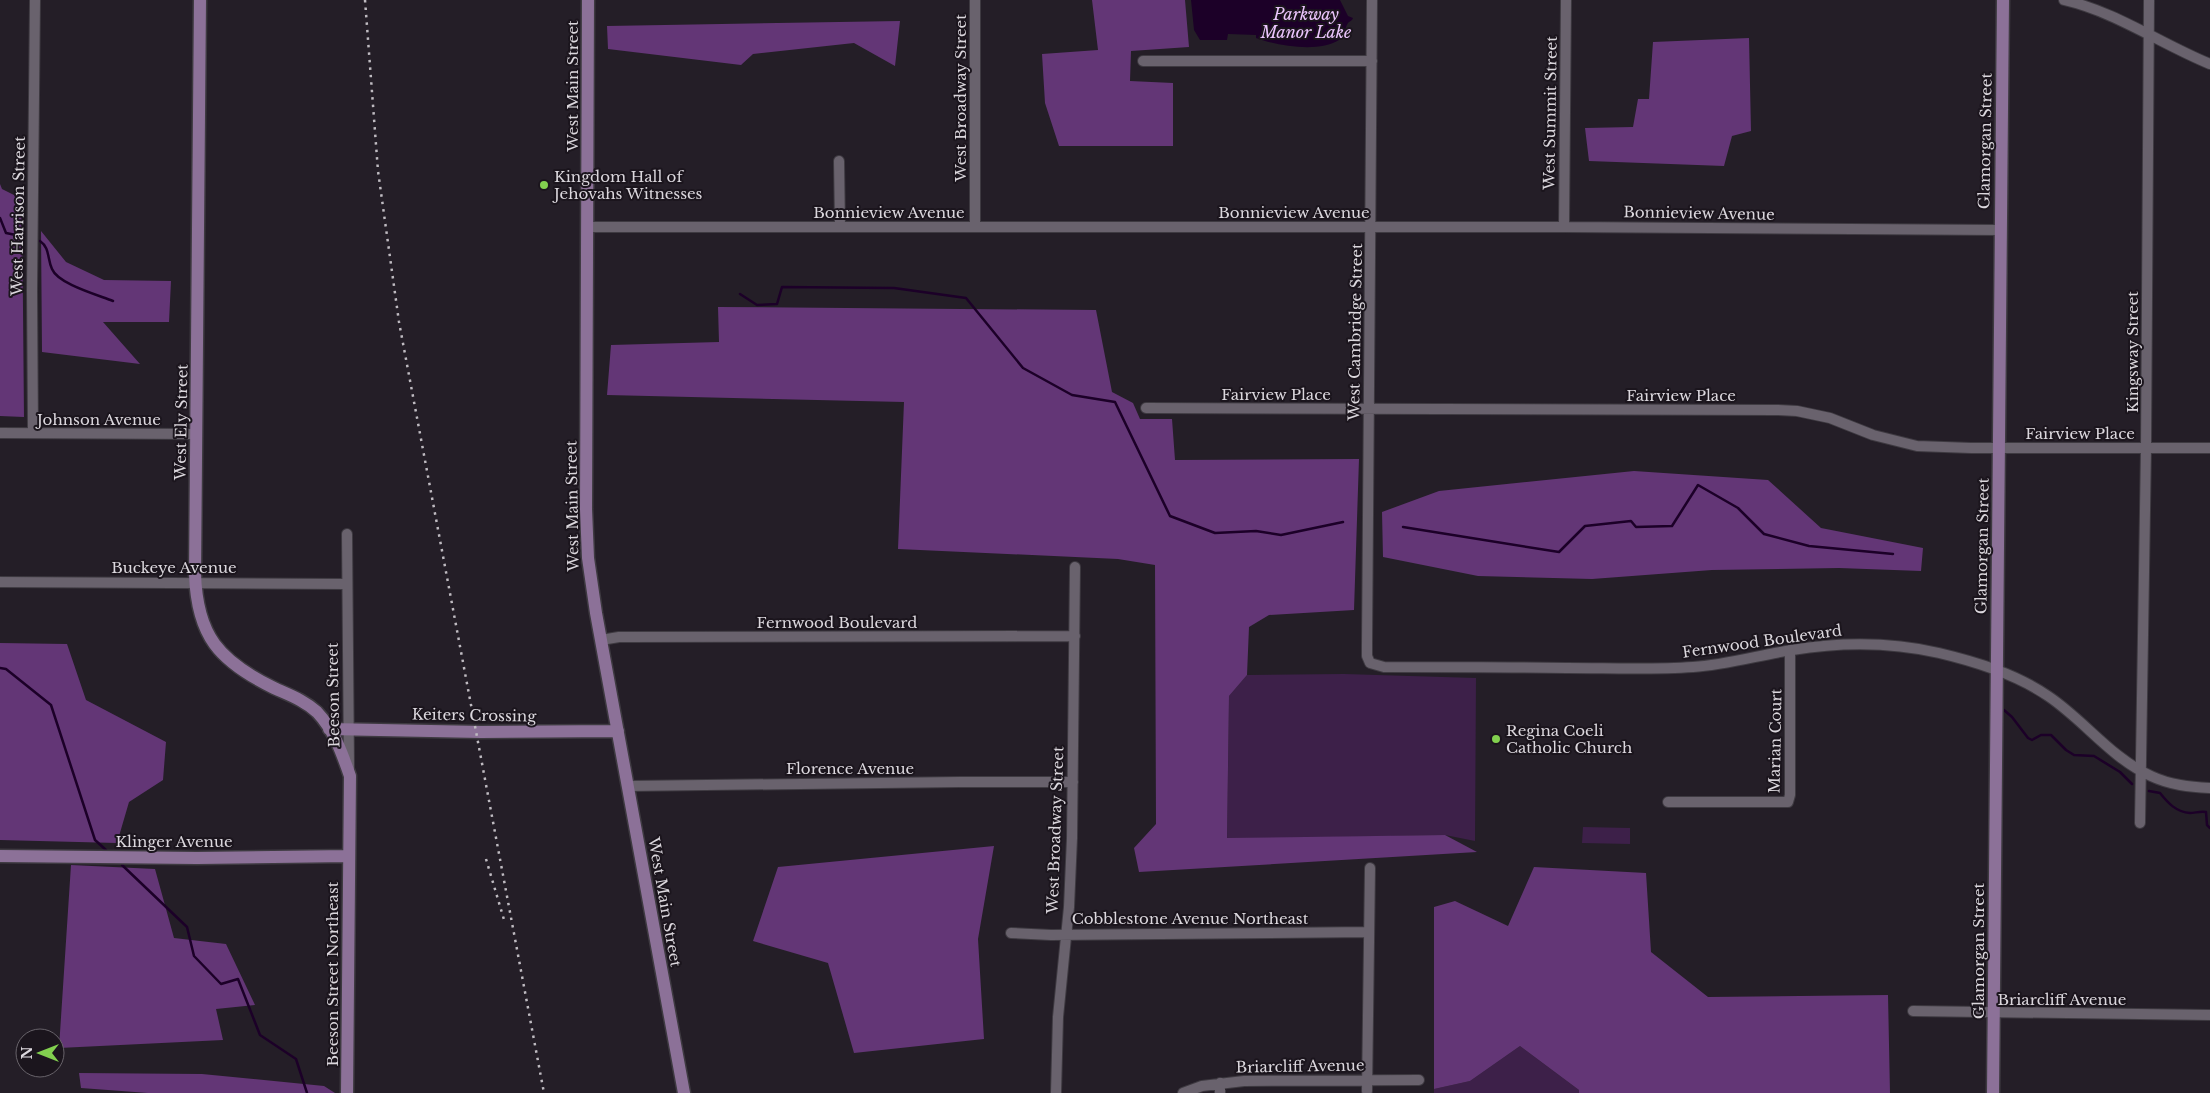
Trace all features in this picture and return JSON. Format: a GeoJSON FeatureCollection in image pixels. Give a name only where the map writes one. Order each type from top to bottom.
{"type":"FeatureCollection","features":[{"type":"Feature","properties":{"kind":"street","name":"West Harrison Street"},"geometry":{"type":"LineString","coordinates":[[34,433],[32,290],[35,0]]}},
{"type":"Feature","properties":{"kind":"street","name":"West Ely Street"},"geometry":{"type":"LineString","coordinates":[[200,0],[195,582],[197,602],[206,630],[225,658],[249,676],[307,704],[317,712],[340,749],[350,776]]}},
{"type":"Feature","properties":{"kind":"street","name":"West Main Street"},"geometry":{"type":"LineString","coordinates":[[588,0],[586,526],[591,581],[601,640],[684,1093]]}},
{"type":"Feature","properties":{"kind":"street","name":"West Broadway Street"},"geometry":{"type":"LineString","coordinates":[[975,0],[975,227]]}},
{"type":"Feature","properties":{"kind":"street","name":"West Cambridge Street"},"geometry":{"type":"LineString","coordinates":[[1370,663],[1367,656],[1372,0]]}},
{"type":"Feature","properties":{"kind":"street","name":"West Summit Street"},"geometry":{"type":"LineString","coordinates":[[1564,226],[1566,0]]}},
{"type":"Feature","properties":{"kind":"street","name":"Glamorgan Street"},"geometry":{"type":"LineString","coordinates":[[1993,1093],[2003,0]]}},
{"type":"Feature","properties":{"kind":"street"},"geometry":{"type":"LineString","coordinates":[[2064,0],[2101,12],[2180,52],[2210,64]]}},
{"type":"Feature","properties":{"kind":"street","name":"Kingsway Street"},"geometry":{"type":"LineString","coordinates":[[2140,823],[2146,448],[2149,0]]}},
{"type":"Feature","properties":{"kind":"street"},"geometry":{"type":"LineString","coordinates":[[1143,61],[1372,61]]}},
{"type":"Feature","properties":{"kind":"street"},"geometry":{"type":"LineString","coordinates":[[839,161],[840,226]]}},
{"type":"Feature","properties":{"kind":"street","name":"Bonnieview Avenue"},"geometry":{"type":"LineString","coordinates":[[587,227],[1564,226],[2000,230]]}},
{"type":"Feature","properties":{"kind":"street","name":"Fairview Place"},"geometry":{"type":"LineString","coordinates":[[1146,408],[1778,410],[1797,411],[1830,418],[1873,435],[1917,446],[2210,448]]}},
{"type":"Feature","properties":{"kind":"street","name":"Johnson Avenue"},"geometry":{"type":"LineString","coordinates":[[0,433],[197,434]]}},
{"type":"Feature","properties":{"kind":"street","name":"Beeson Street"},"geometry":{"type":"LineString","coordinates":[[347,534],[349,856]]}},
{"type":"Feature","properties":{"kind":"street","name":"West Broadway Street"},"geometry":{"type":"LineString","coordinates":[[1056,1093],[1058,1017],[1070,879],[1075,567]]}},
{"type":"Feature","properties":{"kind":"street","name":"Buckeye Avenue"},"geometry":{"type":"LineString","coordinates":[[0,582],[347,584]]}},
{"type":"Feature","properties":{"kind":"street","name":"Fernwood Boulevard"},"geometry":{"type":"LineString","coordinates":[[601,640],[619,636],[1075,636]]}},
{"type":"Feature","properties":{"kind":"street","name":"Fernwood Boulevard"},"geometry":{"type":"LineString","coordinates":[[1370,663],[1384,667],[1669,668],[1723,664],[1790,650],[1829,645],[1895,646],[1939,653],[2016,678],[2046,694],[2115,752],[2142,771],[2164,782],[2189,787],[2210,788]]}},
{"type":"Feature","properties":{"kind":"street","name":"Marian Court"},"geometry":{"type":"LineString","coordinates":[[1668,802],[1788,802],[1790,795],[1790,650]]}},
{"type":"Feature","properties":{"kind":"street","name":"Keiters Crossing"},"geometry":{"type":"LineString","coordinates":[[329,729],[481,732],[618,731]]}},
{"type":"Feature","properties":{"kind":"street","name":"Florence Avenue"},"geometry":{"type":"LineString","coordinates":[[628,786],[1073,782]]}},
{"type":"Feature","properties":{"kind":"street","name":"Klinger Avenue"},"geometry":{"type":"LineString","coordinates":[[0,856],[196,858],[349,856]]}},
{"type":"Feature","properties":{"kind":"street","name":"Beeson Street Northeast"},"geometry":{"type":"LineString","coordinates":[[347,1093],[349,856]]}},
{"type":"Feature","properties":{"kind":"street"},"geometry":{"type":"LineString","coordinates":[[1367,1086],[1370,868]]}},
{"type":"Feature","properties":{"kind":"street","name":"Cobblestone Avenue Northeast"},"geometry":{"type":"LineString","coordinates":[[1011,933],[1051,935],[1066,933],[1369,932]]}},
{"type":"Feature","properties":{"kind":"street","name":"Briarcliff Avenue"},"geometry":{"type":"LineString","coordinates":[[1913,1011],[2210,1015]]}},
{"type":"Feature","properties":{"kind":"street","name":"Briarcliff Avenue"},"geometry":{"type":"LineString","coordinates":[[1183,1093],[1202,1086],[1220,1088],[1367,1086],[1419,1080]]}},
{"type":"Feature","properties":{"kind":"shaded area"},"geometry":{"type":"Polygon","coordinates":[[[1092,0],[1185,0],[1189,47],[1131,51],[1130,81],[1173,83],[1173,146],[1059,146],[1045,103],[1042,54],[1098,50],[1092,0]]]}},
{"type":"Feature","properties":{"kind":"shaded area"},"geometry":{"type":"Polygon","coordinates":[[[900,21],[895,66],[854,43],[753,54],[741,65],[608,49],[607,26],[900,21]]]}},
{"type":"Feature","properties":{"kind":"shaded area"},"geometry":{"type":"Polygon","coordinates":[[[1749,38],[1751,131],[1732,136],[1724,166],[1589,161],[1585,128],[1633,127],[1638,99],[1649,99],[1653,42],[1749,38]]]}},
{"type":"Feature","properties":{"kind":"shaded area"},"geometry":{"type":"Polygon","coordinates":[[[0,184],[2,189],[22,199],[24,417],[0,416],[0,184]]]}},
{"type":"Feature","properties":{"kind":"shaded area"},"geometry":{"type":"Polygon","coordinates":[[[41,231],[66,262],[104,280],[171,281],[169,322],[103,322],[140,364],[42,352],[41,231]]]}},
{"type":"Feature","properties":{"kind":"shaded area"},"geometry":{"type":"Polygon","coordinates":[[[718,307],[1096,310],[1112,392],[1133,403],[1140,419],[1172,419],[1175,460],[1359,459],[1354,610],[1269,615],[1249,627],[1247,675],[1229,696],[1227,838],[1445,835],[1477,852],[1139,872],[1134,848],[1156,824],[1155,565],[1118,559],[898,549],[904,402],[607,395],[611,345],[719,342],[718,307]]]}},
{"type":"Feature","properties":{"kind":"shaded area"},"geometry":{"type":"Polygon","coordinates":[[[1634,471],[1768,480],[1821,528],[1923,548],[1921,571],[1839,568],[1712,570],[1592,579],[1478,576],[1383,557],[1382,512],[1439,491],[1634,471]]]}},
{"type":"Feature","properties":{"kind":"shaded area"},"geometry":{"type":"Polygon","coordinates":[[[0,643],[67,644],[86,700],[166,742],[163,780],[129,802],[117,843],[0,840],[0,643]]]}},
{"type":"Feature","properties":{"kind":"shaded area"},"geometry":{"type":"Polygon","coordinates":[[[1344,674],[1476,678],[1475,841],[1445,835],[1227,839],[1229,696],[1247,675],[1344,674]]]}},
{"type":"Feature","properties":{"kind":"shaded area"},"geometry":{"type":"Polygon","coordinates":[[[1583,827],[1630,828],[1630,844],[1582,843],[1583,827]]]}},
{"type":"Feature","properties":{"kind":"shaded area"},"geometry":{"type":"Polygon","coordinates":[[[994,846],[978,939],[984,1039],[854,1053],[828,963],[753,941],[778,867],[994,846]]]}},
{"type":"Feature","properties":{"kind":"shaded area"},"geometry":{"type":"Polygon","coordinates":[[[71,865],[155,869],[174,938],[226,944],[255,1005],[216,1009],[223,1040],[65,1048],[65,1028],[60,1028],[71,865]]]}},
{"type":"Feature","properties":{"kind":"shaded area"},"geometry":{"type":"Polygon","coordinates":[[[1534,867],[1646,873],[1651,952],[1708,997],[1888,995],[1890,1093],[1579,1093],[1579,1090],[1520,1046],[1470,1081],[1434,1089],[1434,907],[1455,901],[1508,926],[1534,867]]]}},
{"type":"Feature","properties":{"kind":"shaded area"},"geometry":{"type":"Polygon","coordinates":[[[1520,1046],[1579,1090],[1579,1093],[1434,1093],[1434,1089],[1470,1081],[1520,1046]]]}},
{"type":"Feature","properties":{"kind":"shaded area"},"geometry":{"type":"Polygon","coordinates":[[[79,1073],[202,1074],[324,1086],[335,1093],[148,1093],[81,1088],[79,1073]]]}},
{"type":"Feature","properties":{"kind":"water","name":"Parkway Manor Lake"},"geometry":{"type":"Polygon","coordinates":[[[1191,0],[1340,0],[1348,16],[1353,18],[1348,23],[1344,34],[1339,40],[1321,46],[1298,47],[1275,44],[1256,38],[1256,35],[1228,34],[1227,40],[1200,40],[1194,30],[1191,0]]]}},
{"type":"Feature","properties":{"kind":"waterway"},"geometry":{"type":"LineString","coordinates":[[0,218],[6,233],[21,236]]}},
{"type":"Feature","properties":{"kind":"waterway"},"geometry":{"type":"LineString","coordinates":[[40,241],[45,247],[52,269],[62,279],[113,301]]}},
{"type":"Feature","properties":{"kind":"waterway"},"geometry":{"type":"LineString","coordinates":[[740,294],[757,305],[777,304],[782,287],[894,288],[966,298],[1023,368],[1072,395],[1115,402],[1170,516],[1215,533],[1256,531],[1281,535],[1343,522]]}},
{"type":"Feature","properties":{"kind":"waterway"},"geometry":{"type":"LineString","coordinates":[[1403,527],[1559,552],[1585,526],[1631,521],[1636,527],[1672,526],[1698,485],[1738,508],[1764,534],[1809,546],[1893,554]]}},
{"type":"Feature","properties":{"kind":"waterway"},"geometry":{"type":"LineString","coordinates":[[0,668],[6,669],[51,705],[95,840],[106,850]]}},
{"type":"Feature","properties":{"kind":"waterway"},"geometry":{"type":"LineString","coordinates":[[2004,710],[2012,717],[2028,738],[2032,740],[2041,735],[2051,735],[2074,755],[2094,756],[2120,772],[2132,784]]}},
{"type":"Feature","properties":{"kind":"waterway"},"geometry":{"type":"LineString","coordinates":[[2149,791],[2160,793],[2169,803],[2181,811],[2190,813],[2206,812],[2207,825],[2210,828]]}},
{"type":"Feature","properties":{"kind":"waterway"},"geometry":{"type":"LineString","coordinates":[[122,865],[187,927],[194,956],[221,984],[238,979],[260,1035],[296,1059],[307,1093]]}},
{"type":"Feature","properties":{"kind":"railway"},"geometry":{"type":"LineString","coordinates":[[365,0],[378,171],[399,322],[544,1093]]}},
{"type":"Feature","properties":{"kind":"railway"},"geometry":{"type":"LineString","coordinates":[[486,859],[505,923]]}},
{"type":"Feature","properties":{"kind":"place","name":"Kingdom Hall of Jehovahs Witnesses"},"geometry":{"type":"Point","coordinates":[544,185]}},
{"type":"Feature","properties":{"kind":"place","name":"Regina Coeli Catholic Church"},"geometry":{"type":"Point","coordinates":[1496,739]}}]}
